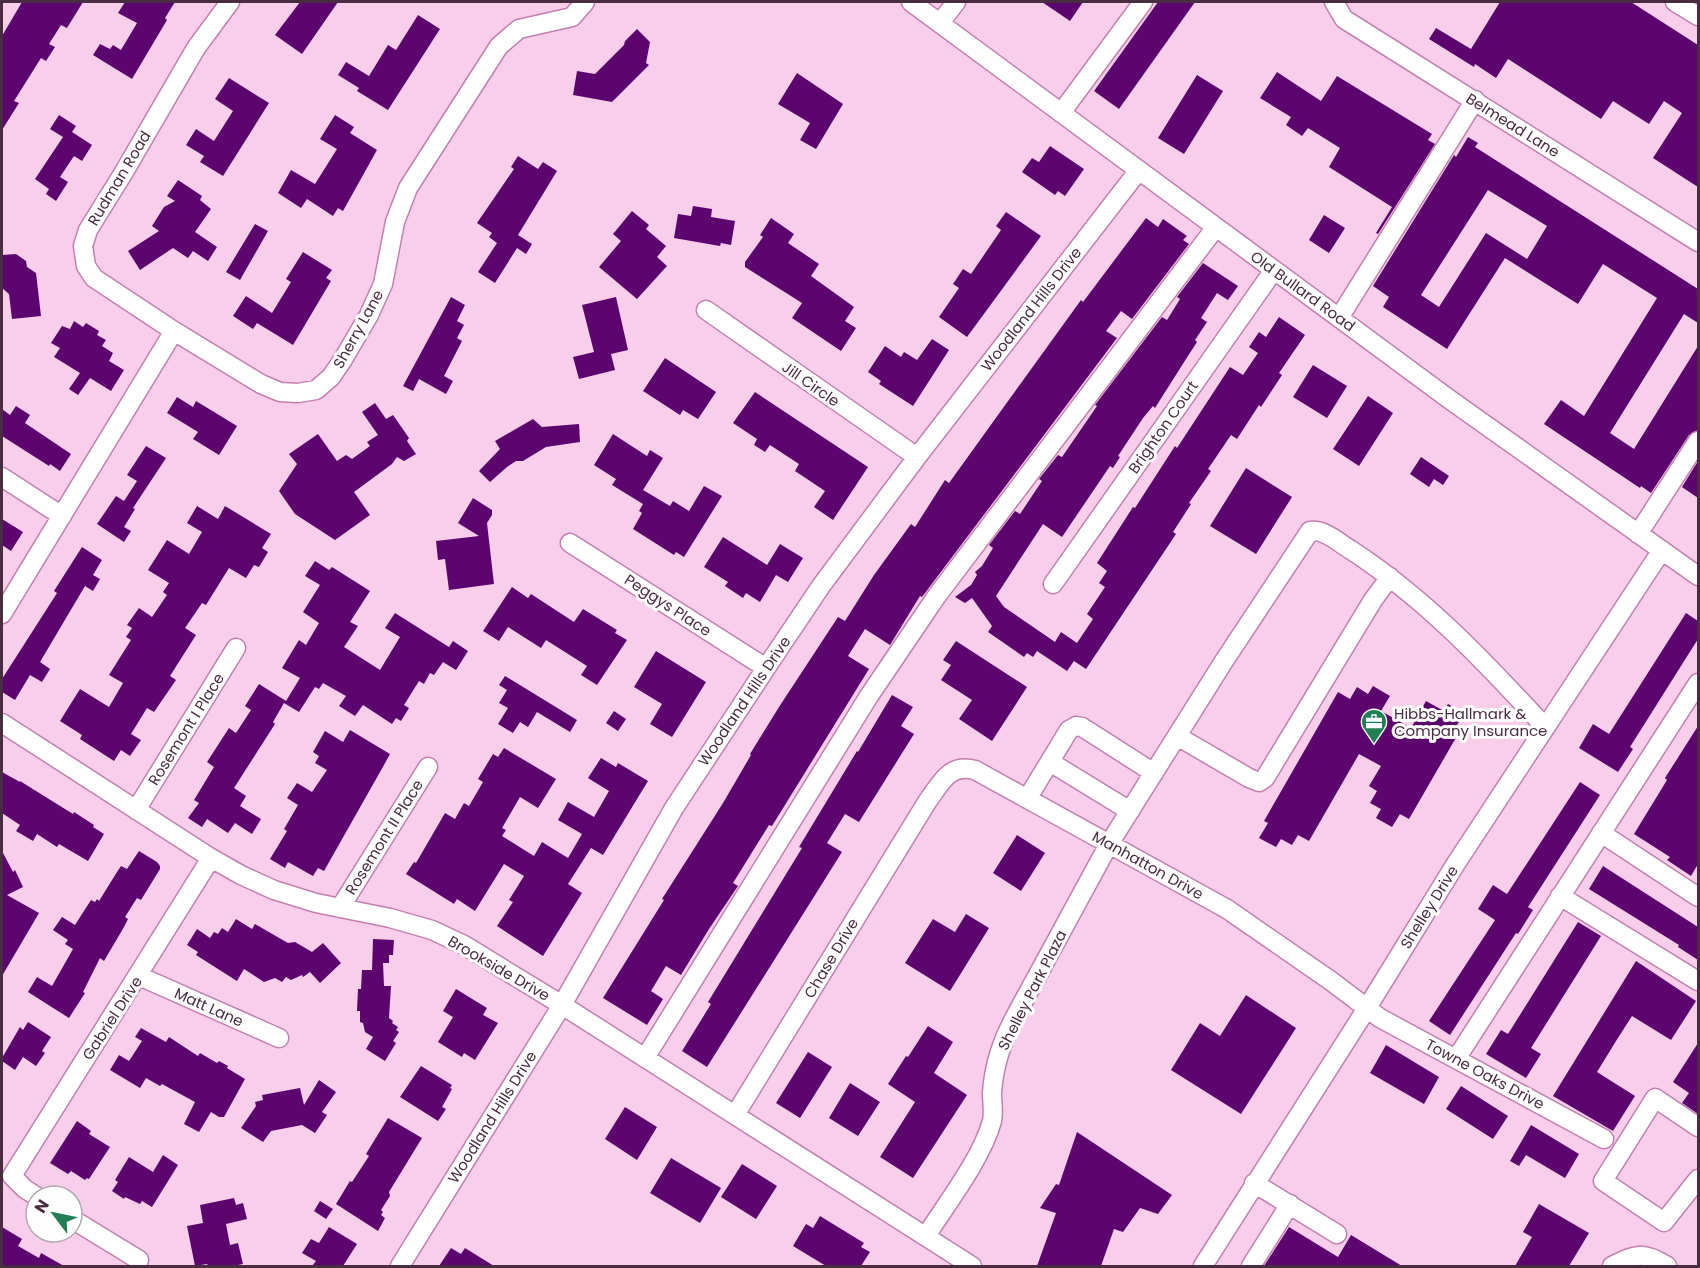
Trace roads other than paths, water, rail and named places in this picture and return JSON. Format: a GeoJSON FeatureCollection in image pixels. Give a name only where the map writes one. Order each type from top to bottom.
{"type":"FeatureCollection","features":[{"type":"Feature","properties":{"kind":"street","name":"Rudman Road"},"geometry":{"type":"LineString","coordinates":[[174,331],[94,278],[86,266],[83,246],[88,230],[196,48],[230,2]]}},
{"type":"Feature","properties":{"kind":"street","name":"Sherry Lane"},"geometry":{"type":"LineString","coordinates":[[174,331],[261,384],[280,392],[298,393],[316,390],[331,377],[369,315],[383,284],[395,222],[408,188],[499,46],[519,28],[572,17],[585,2]]}},
{"type":"Feature","properties":{"kind":"street","name":"Old Bullard Road"},"geometry":{"type":"LineString","coordinates":[[911,2],[1339,318],[1698,576]]}},
{"type":"Feature","properties":{"kind":"street"},"geometry":{"type":"LineString","coordinates":[[940,23],[956,2]]}},
{"type":"Feature","properties":{"kind":"street"},"geometry":{"type":"LineString","coordinates":[[1061,113],[1143,2]]}},
{"type":"Feature","properties":{"kind":"street","name":"Belmead Lane"},"geometry":{"type":"LineString","coordinates":[[1334,2],[1344,19],[1698,242]]}},
{"type":"Feature","properties":{"kind":"street"},"geometry":{"type":"LineString","coordinates":[[1675,2],[1698,16]]}},
{"type":"Feature","properties":{"kind":"street"},"geometry":{"type":"LineString","coordinates":[[1339,318],[1475,100]]}},
{"type":"Feature","properties":{"kind":"street","name":"Woodland Hills Drive"},"geometry":{"type":"LineString","coordinates":[[400,1266],[561,1005],[674,808],[821,586],[917,457],[1139,170]]}},
{"type":"Feature","properties":{"kind":"street"},"geometry":{"type":"LineString","coordinates":[[645,1058],[868,696],[936,597],[1216,227]]}},
{"type":"Feature","properties":{"kind":"street","name":"Brighton Court"},"geometry":{"type":"LineString","coordinates":[[1053,584],[1274,270]]}},
{"type":"Feature","properties":{"kind":"street","name":"Jill Circle"},"geometry":{"type":"LineString","coordinates":[[706,310],[917,457]]}},
{"type":"Feature","properties":{"kind":"street"},"geometry":{"type":"LineString","coordinates":[[2,614],[174,331]]}},
{"type":"Feature","properties":{"kind":"street"},"geometry":{"type":"LineString","coordinates":[[1638,534],[1698,441]]}},
{"type":"Feature","properties":{"kind":"street"},"geometry":{"type":"LineString","coordinates":[[2,477],[62,516]]}},
{"type":"Feature","properties":{"kind":"street","name":"Shelley Park Plaza"},"geometry":{"type":"LineString","coordinates":[[926,1236],[982,1148],[993,1118],[992,1095],[995,1067],[1003,1040],[1109,844],[1311,531],[1322,532],[1390,577]]}},
{"type":"Feature","properties":{"kind":"street","name":"Peggys Place"},"geometry":{"type":"LineString","coordinates":[[570,543],[766,668]]}},
{"type":"Feature","properties":{"kind":"street","name":"Shelley Drive"},"geometry":{"type":"LineString","coordinates":[[1203,1266],[1455,865],[1662,550]]}},
{"type":"Feature","properties":{"kind":"street"},"geometry":{"type":"LineString","coordinates":[[1177,736],[1259,782],[1264,778],[1373,600],[1390,577],[1449,627],[1545,727]]}},
{"type":"Feature","properties":{"kind":"street","name":"Rosemont I Place"},"geometry":{"type":"LineString","coordinates":[[136,810],[236,648]]}},
{"type":"Feature","properties":{"kind":"street"},"geometry":{"type":"LineString","coordinates":[[1456,1059],[1698,683]]}},
{"type":"Feature","properties":{"kind":"street","name":"Brookside Drive"},"geometry":{"type":"LineString","coordinates":[[2,723],[241,875],[274,890],[316,903],[390,918],[432,930],[464,945],[972,1266]]}},
{"type":"Feature","properties":{"kind":"street"},"geometry":{"type":"LineString","coordinates":[[1027,799],[1069,730],[1076,726],[1082,727],[1154,773]]}},
{"type":"Feature","properties":{"kind":"street"},"geometry":{"type":"LineString","coordinates":[[1050,762],[1130,811]]}},
{"type":"Feature","properties":{"kind":"street","name":"Rosemont II Place"},"geometry":{"type":"LineString","coordinates":[[340,908],[428,767]]}},
{"type":"Feature","properties":{"kind":"street","name":"Manhatton Drive"},"geometry":{"type":"LineString","coordinates":[[927,802],[954,770],[965,767],[975,770],[1227,909],[1367,1008]]}},
{"type":"Feature","properties":{"kind":"street","name":"Chase Drive"},"geometry":{"type":"LineString","coordinates":[[735,1115],[927,802]]}},
{"type":"Feature","properties":{"kind":"street"},"geometry":{"type":"LineString","coordinates":[[1601,834],[1698,897]]}},
{"type":"Feature","properties":{"kind":"street","name":"Gabriel Drive"},"geometry":{"type":"LineString","coordinates":[[24,1188],[12,1176],[211,858]]}},
{"type":"Feature","properties":{"kind":"street"},"geometry":{"type":"LineString","coordinates":[[1560,896],[1698,981]]}},
{"type":"Feature","properties":{"kind":"street","name":"Matt Lane"},"geometry":{"type":"LineString","coordinates":[[139,976],[279,1038]]}},
{"type":"Feature","properties":{"kind":"street","name":"Towne Oaks Drive"},"geometry":{"type":"LineString","coordinates":[[1367,1008],[1380,1018],[1604,1139]]}},
{"type":"Feature","properties":{"kind":"street"},"geometry":{"type":"LineString","coordinates":[[1698,1128],[1655,1098],[1603,1181],[1664,1222],[1698,1179]]}},
{"type":"Feature","properties":{"kind":"street"},"geometry":{"type":"LineString","coordinates":[[1254,1183],[1336,1234]]}},
{"type":"Feature","properties":{"kind":"street"},"geometry":{"type":"LineString","coordinates":[[1251,1266],[1290,1204]]}},
{"type":"Feature","properties":{"kind":"street"},"geometry":{"type":"LineString","coordinates":[[84,1226],[139,1260]]}},
{"type":"Feature","properties":{"kind":"street"},"geometry":{"type":"LineString","coordinates":[[1612,1266],[1632,1256],[1644,1255],[1667,1266]]}},
{"type":"Feature","properties":{"kind":"place","name":"Hibbs-Hallmark & Company Insurance"},"geometry":{"type":"Point","coordinates":[1374,745]}}]}
